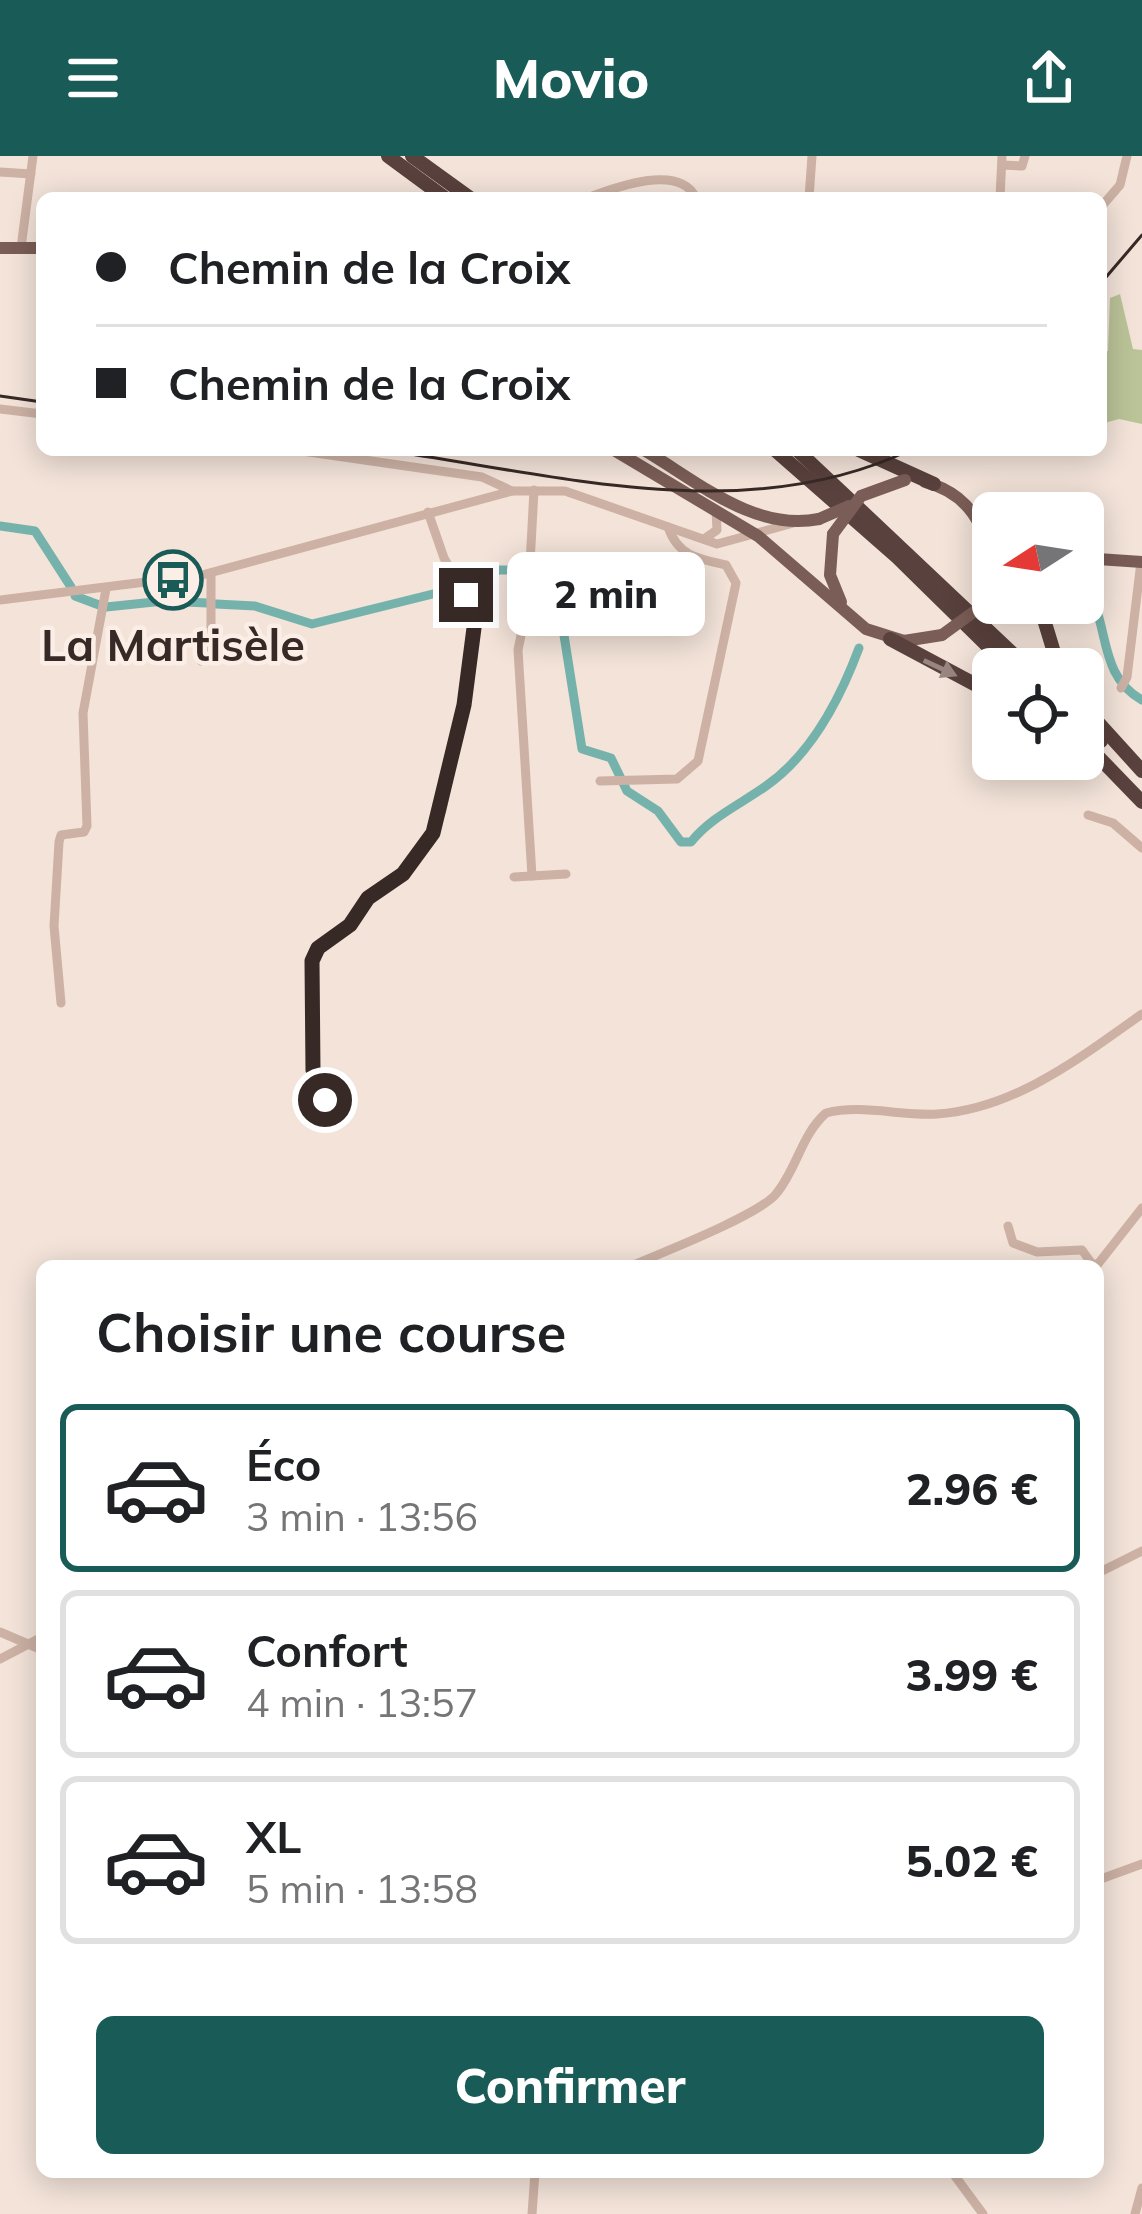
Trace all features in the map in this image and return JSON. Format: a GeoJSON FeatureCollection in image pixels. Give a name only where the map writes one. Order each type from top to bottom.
{"type":"FeatureCollection","features":[{"type":"Feature","properties":{"kind":"highway"},"geometry":{"type":"LineString","coordinates":[[388,156],[436,192]]}},
{"type":"Feature","properties":{"kind":"highway"},"geometry":{"type":"LineString","coordinates":[[412,156],[462,192]]}},
{"type":"Feature","properties":{"kind":"highway"},"geometry":{"type":"LineString","coordinates":[[787,456],[805,466],[1006,648]]}},
{"type":"Feature","properties":{"kind":"highway"},"geometry":{"type":"LineString","coordinates":[[799,456],[805,466]]}},
{"type":"Feature","properties":{"kind":"highway"},"geometry":{"type":"LineString","coordinates":[[871,456],[934,484]]}},
{"type":"Feature","properties":{"kind":"highway"},"geometry":{"type":"LineString","coordinates":[[827,486],[990,648]]}},
{"type":"Feature","properties":{"kind":"highway"},"geometry":{"type":"LineString","coordinates":[[890,639],[972,683]]}},
{"type":"Feature","properties":{"kind":"highway"},"geometry":{"type":"LineString","coordinates":[[1104,729],[1142,771]]}},
{"type":"Feature","properties":{"kind":"highway"},"geometry":{"type":"LineString","coordinates":[[1104,744],[1142,783]]}},
{"type":"Feature","properties":{"kind":"highway"},"geometry":{"type":"LineString","coordinates":[[1104,763],[1142,804]]}},
{"type":"Feature","properties":{"kind":"highway"},"geometry":{"type":"LineString","coordinates":[[1104,772],[1142,804]]}},
{"type":"Feature","properties":{"kind":"main road"},"geometry":{"type":"LineString","coordinates":[[0,248],[36,248]]}},
{"type":"Feature","properties":{"kind":"main road"},"geometry":{"type":"LineString","coordinates":[[625,456],[758,536],[866,629],[890,639],[918,641],[942,635],[972,612]]}},
{"type":"Feature","properties":{"kind":"main road"},"geometry":{"type":"LineString","coordinates":[[636,456],[665,478]]}},
{"type":"Feature","properties":{"kind":"main road"},"geometry":{"type":"LineString","coordinates":[[654,456],[764,518],[796,522],[819,519],[850,505],[904,473]]}},
{"type":"Feature","properties":{"kind":"main road"},"geometry":{"type":"LineString","coordinates":[[934,484],[950,491],[972,511]]}},
{"type":"Feature","properties":{"kind":"main road"},"geometry":{"type":"LineString","coordinates":[[847,612],[830,575],[833,534],[850,505]]}},
{"type":"Feature","properties":{"kind":"main road"},"geometry":{"type":"LineString","coordinates":[[1104,559],[1142,562]]}},
{"type":"Feature","properties":{"kind":"street"},"geometry":{"type":"LineString","coordinates":[[21,248],[33,156]]}},
{"type":"Feature","properties":{"kind":"street"},"geometry":{"type":"LineString","coordinates":[[809,192],[812,156]]}},
{"type":"Feature","properties":{"kind":"street"},"geometry":{"type":"LineString","coordinates":[[1000,192],[1002,160],[1022,166],[1025,156]]}},
{"type":"Feature","properties":{"kind":"street"},"geometry":{"type":"LineString","coordinates":[[1107,200],[1120,185],[1127,156]]}},
{"type":"Feature","properties":{"kind":"street"},"geometry":{"type":"LineString","coordinates":[[0,172],[31,175]]}},
{"type":"Feature","properties":{"kind":"street"},"geometry":{"type":"LineString","coordinates":[[612,192],[671,178],[686,183],[692,192]]}},
{"type":"Feature","properties":{"kind":"street"},"geometry":{"type":"LineString","coordinates":[[0,409],[36,413]]}},
{"type":"Feature","properties":{"kind":"street"},"geometry":{"type":"LineString","coordinates":[[335,456],[490,479],[512,491]]}},
{"type":"Feature","properties":{"kind":"street"},"geometry":{"type":"LineString","coordinates":[[469,476],[479,481],[487,496]]}},
{"type":"Feature","properties":{"kind":"street"},"geometry":{"type":"LineString","coordinates":[[532,875],[518,650],[528,602],[534,490]]}},
{"type":"Feature","properties":{"kind":"street"},"geometry":{"type":"LineString","coordinates":[[533,509],[549,490]]}},
{"type":"Feature","properties":{"kind":"street"},"geometry":{"type":"LineString","coordinates":[[0,600],[106,590],[211,572],[512,491],[549,490],[585,497],[717,544],[796,522]]}},
{"type":"Feature","properties":{"kind":"street"},"geometry":{"type":"LineString","coordinates":[[701,540],[717,530],[711,506]]}},
{"type":"Feature","properties":{"kind":"street"},"geometry":{"type":"LineString","coordinates":[[325,1100],[313,1070],[312,961],[318,948],[350,925],[368,898],[403,874],[433,833],[464,705],[474,610],[444,558],[428,512]]}},
{"type":"Feature","properties":{"kind":"street"},"geometry":{"type":"LineString","coordinates":[[601,781],[676,779],[698,761],[735,592],[731,570],[686,555],[668,527]]}},
{"type":"Feature","properties":{"kind":"street"},"geometry":{"type":"LineString","coordinates":[[1123,685],[1142,562]]}},
{"type":"Feature","properties":{"kind":"street"},"geometry":{"type":"LineString","coordinates":[[200,661],[211,645],[211,572]]}},
{"type":"Feature","properties":{"kind":"street"},"geometry":{"type":"LineString","coordinates":[[61,1003],[54,926],[59,842],[61,835],[84,832],[87,826],[83,713],[106,590]]}},
{"type":"Feature","properties":{"kind":"street"},"geometry":{"type":"LineString","coordinates":[[1088,815],[1113,823],[1142,848]]}},
{"type":"Feature","properties":{"kind":"street"},"geometry":{"type":"LineString","coordinates":[[514,877],[566,874]]}},
{"type":"Feature","properties":{"kind":"street"},"geometry":{"type":"LineString","coordinates":[[644,1260],[766,1204],[795,1165],[811,1126],[826,1113],[933,1114],[994,1102],[1082,1058],[1142,1014]]}},
{"type":"Feature","properties":{"kind":"street"},"geometry":{"type":"LineString","coordinates":[[1101,1260],[1142,1208]]}},
{"type":"Feature","properties":{"kind":"street"},"geometry":{"type":"LineString","coordinates":[[1008,1226],[1012,1243],[1022,1248],[1082,1250],[1089,1260]]}},
{"type":"Feature","properties":{"kind":"street"},"geometry":{"type":"LineString","coordinates":[[1104,1570],[1142,1551]]}},
{"type":"Feature","properties":{"kind":"street"},"geometry":{"type":"LineString","coordinates":[[0,1632],[36,1643]]}},
{"type":"Feature","properties":{"kind":"street"},"geometry":{"type":"LineString","coordinates":[[0,1659],[36,1645]]}},
{"type":"Feature","properties":{"kind":"street"},"geometry":{"type":"LineString","coordinates":[[1104,1878],[1142,1864]]}},
{"type":"Feature","properties":{"kind":"street"},"geometry":{"type":"LineString","coordinates":[[532,2214],[535,2178]]}},
{"type":"Feature","properties":{"kind":"street"},"geometry":{"type":"LineString","coordinates":[[956,2178],[983,2214]]}},
{"type":"Feature","properties":{"kind":"street"},"geometry":{"type":"LineString","coordinates":[[1136,2214],[1142,2188]]}},
{"type":"Feature","properties":{"kind":"green space"},"geometry":{"type":"Polygon","coordinates":[[[1120,294],[1133,349],[1142,350],[1142,424],[1119,419],[1107,422],[1110,298],[1120,294]]]}},
{"type":"Feature","properties":{"kind":"waterway"},"geometry":{"type":"LineString","coordinates":[[0,526],[35,531],[71,587]]}},
{"type":"Feature","properties":{"kind":"waterway"},"geometry":{"type":"LineString","coordinates":[[464,584],[499,570],[520,570]]}},
{"type":"Feature","properties":{"kind":"waterway"},"geometry":{"type":"LineString","coordinates":[[533,575],[557,591],[582,749],[611,758],[627,791],[658,811],[681,842],[691,842],[797,758],[833,706],[859,648]]}},
{"type":"Feature","properties":{"kind":"waterway"},"geometry":{"type":"LineString","coordinates":[[216,604],[255,606],[312,624],[457,588]]}},
{"type":"Feature","properties":{"kind":"waterway"},"geometry":{"type":"LineString","coordinates":[[75,596],[99,605]]}},
{"type":"Feature","properties":{"kind":"waterway"},"geometry":{"type":"LineString","coordinates":[[106,607],[164,601],[207,603]]}},
{"type":"Feature","properties":{"kind":"waterway"},"geometry":{"type":"LineString","coordinates":[[1101,624],[1117,676],[1142,700]]}},
{"type":"Feature","properties":{"kind":"tram line"},"geometry":{"type":"LineString","coordinates":[[1107,276],[1142,235]]}},
{"type":"Feature","properties":{"kind":"tram line"},"geometry":{"type":"LineString","coordinates":[[0,396],[36,401]]}},
{"type":"Feature","properties":{"kind":"tram line"},"geometry":{"type":"LineString","coordinates":[[422,456],[649,489],[716,491],[782,487],[847,474],[894,456]]}},
{"type":"Feature","properties":{"kind":"place","name":"La Martisèle"},"geometry":{"type":"Point","coordinates":[173,580]}},
{"type":"Feature","properties":{"kind":"route"},"geometry":{"type":"LineString","coordinates":[[325,1100],[313,1070],[312,961],[318,948],[350,925],[368,898],[403,874],[433,833],[464,705],[474,628],[474,610],[466,595]]}}]}
